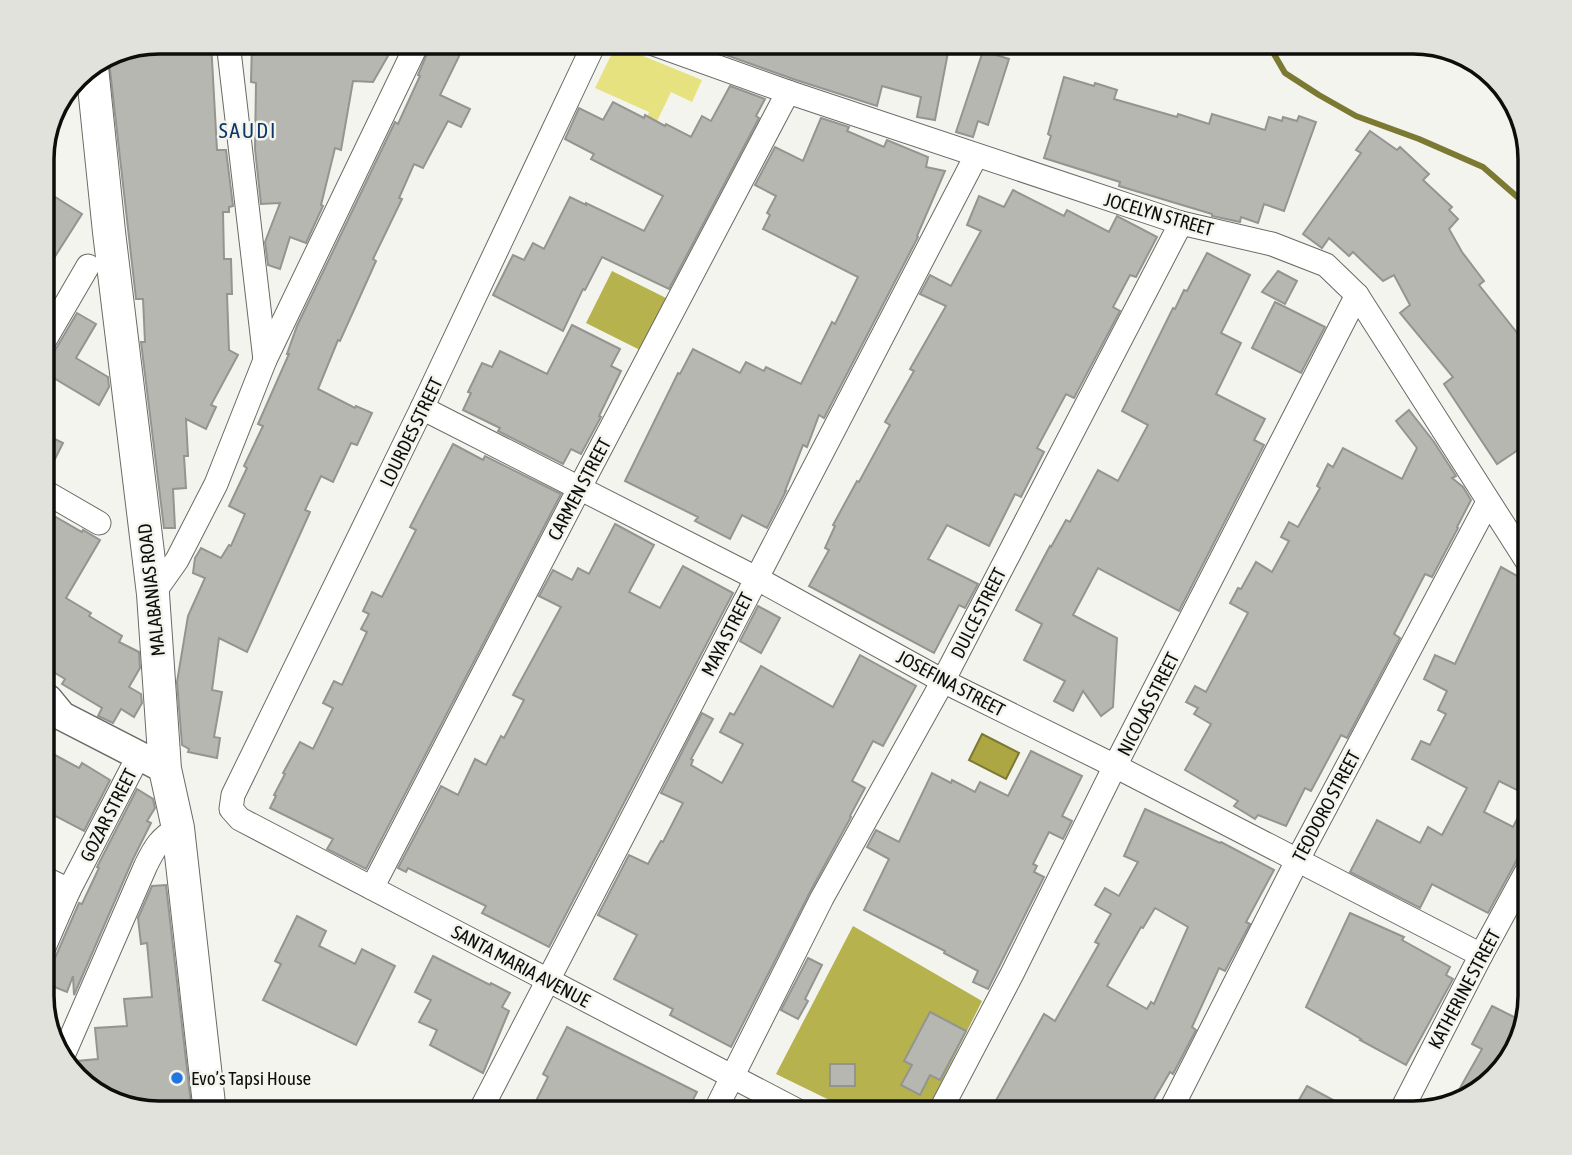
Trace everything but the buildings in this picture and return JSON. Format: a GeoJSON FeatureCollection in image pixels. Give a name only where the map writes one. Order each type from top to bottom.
{"type":"FeatureCollection","features":[{"type":"Feature","properties":{"kind":"main road","name":"MALABANIAS ROAD"},"geometry":{"type":"LineString","coordinates":[[93,78],[153,594],[152,762],[178,828],[209,1101]]}},
{"type":"Feature","properties":{"kind":"street"},"geometry":{"type":"LineString","coordinates":[[229,54],[265,360]]}},
{"type":"Feature","properties":{"kind":"street"},"geometry":{"type":"LineString","coordinates":[[153,594],[177,560],[216,484],[265,360],[412,54]]}},
{"type":"Feature","properties":{"kind":"street","name":"LOURDES STREET"},"geometry":{"type":"LineString","coordinates":[[240,819],[232,808],[233,795],[422,408],[589,54]]}},
{"type":"Feature","properties":{"kind":"street","name":"JOCELYN STREET"},"geometry":{"type":"LineString","coordinates":[[682,54],[976,156],[1181,223],[1272,244],[1326,265],[1357,295],[1518,548]]}},
{"type":"Feature","properties":{"kind":"street","name":"CARMEN STREET"},"geometry":{"type":"LineString","coordinates":[[372,888],[788,92]]}},
{"type":"Feature","properties":{"kind":"street","name":"MAYA STREET"},"geometry":{"type":"LineString","coordinates":[[485,1101],[976,156]]}},
{"type":"Feature","properties":{"kind":"street","name":"DULCE STREET"},"geometry":{"type":"LineString","coordinates":[[720,1101],[822,898],[943,681],[1181,223]]}},
{"type":"Feature","properties":{"kind":"street"},"geometry":{"type":"LineString","coordinates":[[54,324],[88,266]]}},
{"type":"Feature","properties":{"kind":"street","name":"NICOLAS STREET"},"geometry":{"type":"LineString","coordinates":[[945,1101],[1357,295]]}},
{"type":"Feature","properties":{"kind":"street","name":"JOSEFINA STREET"},"geometry":{"type":"LineString","coordinates":[[422,408],[756,578],[943,681],[1115,766],[1481,955]]}},
{"type":"Feature","properties":{"kind":"street"},"geometry":{"type":"LineString","coordinates":[[54,497],[99,523]]}},
{"type":"Feature","properties":{"kind":"street","name":"TEODORO STREET"},"geometry":{"type":"LineString","coordinates":[[1175,1101],[1297,861],[1488,502]]}},
{"type":"Feature","properties":{"kind":"street"},"geometry":{"type":"LineString","coordinates":[[54,719],[152,762]]}},
{"type":"Feature","properties":{"kind":"street","name":"GOZAR STREET"},"geometry":{"type":"LineString","coordinates":[[54,924],[69,890],[152,762]]}},
{"type":"Feature","properties":{"kind":"street","name":"SANTA MARIA AVENUE"},"geometry":{"type":"LineString","coordinates":[[240,819],[779,1101]]}},
{"type":"Feature","properties":{"kind":"street"},"geometry":{"type":"LineString","coordinates":[[67,1046],[146,865],[160,840],[178,828]]}},
{"type":"Feature","properties":{"kind":"street"},"geometry":{"type":"LineString","coordinates":[[54,883],[69,890]]}},
{"type":"Feature","properties":{"kind":"street","name":"KATHERINE STREET"},"geometry":{"type":"LineString","coordinates":[[1406,1101],[1518,887]]}},
{"type":"Feature","properties":{"kind":"shaded area"},"geometry":{"type":"Polygon","coordinates":[[[612,54],[638,54],[702,80],[692,102],[671,92],[649,138],[640,133],[649,112],[595,88],[612,54]]]}},
{"type":"Feature","properties":{"kind":"shaded area"},"geometry":{"type":"Polygon","coordinates":[[[612,271],[672,301],[646,353],[586,323],[612,271]]]}},
{"type":"Feature","properties":{"kind":"shaded area"},"geometry":{"type":"Polygon","coordinates":[[[982,734],[1019,753],[1006,779],[969,760],[982,734]]]}},
{"type":"Feature","properties":{"kind":"shaded area"},"geometry":{"type":"Polygon","coordinates":[[[853,926],[982,1001],[932,1101],[831,1101],[776,1074],[853,926]]]}},
{"type":"Feature","properties":{"kind":"waterway"},"geometry":{"type":"LineString","coordinates":[[1274,54],[1285,73],[1319,95],[1356,116],[1419,139],[1483,167],[1518,198]]}},
{"type":"Feature","properties":{"kind":"place","name":"Evo’s Tapsi House"},"geometry":{"type":"Point","coordinates":[177,1078]}},
{"type":"Feature","properties":{"kind":"district","name":"SAUDI"},"geometry":{"type":"Point","coordinates":[248,130]}}]}
